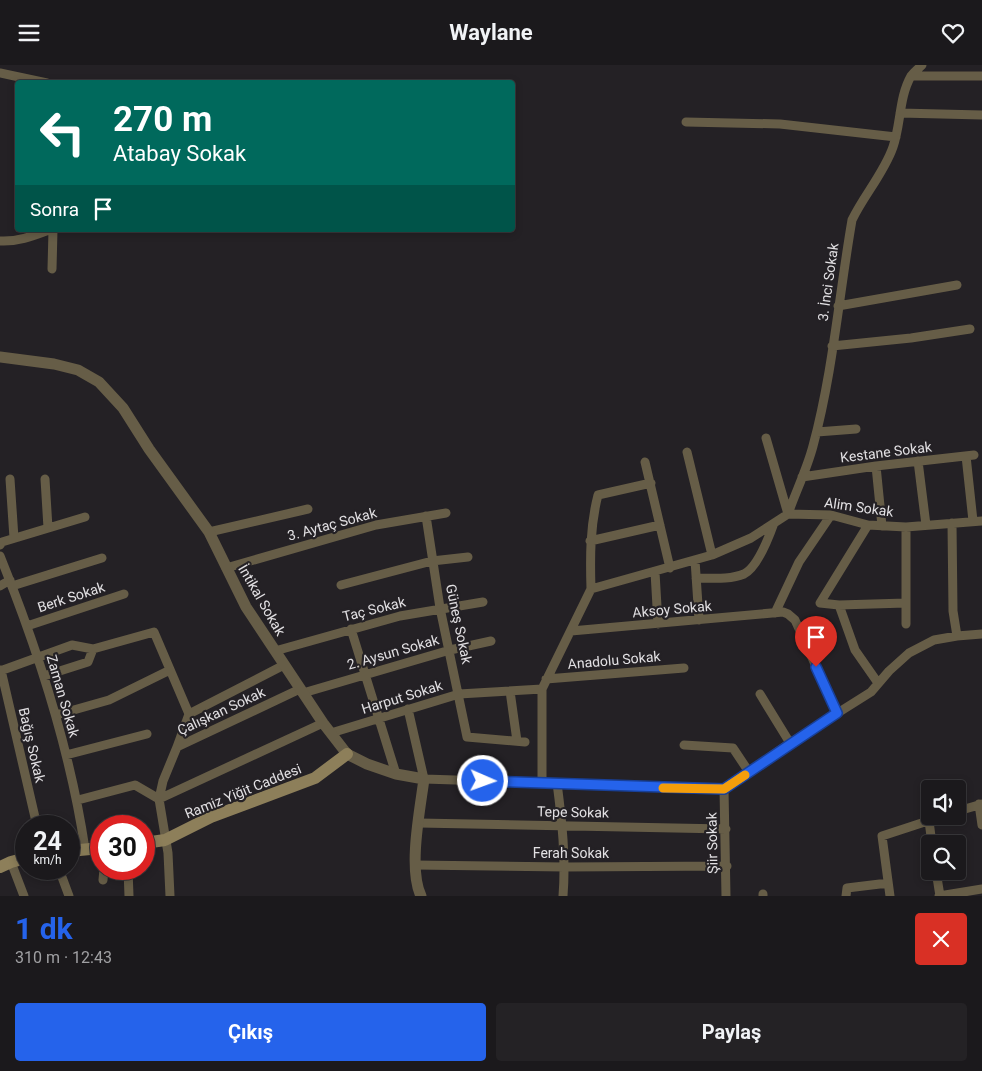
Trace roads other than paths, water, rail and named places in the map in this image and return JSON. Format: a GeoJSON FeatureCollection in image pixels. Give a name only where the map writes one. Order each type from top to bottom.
{"type":"FeatureCollection","features":[{"type":"Feature","properties":{"kind":"main road","name":"Ramiz Yiğit Caddesi"},"geometry":{"type":"LineString","coordinates":[[155,841],[165,840],[211,817],[315,778],[347,754]]}},
{"type":"Feature","properties":{"kind":"main road"},"geometry":{"type":"LineString","coordinates":[[80,850],[90,849]]}},
{"type":"Feature","properties":{"kind":"street","name":"3. İnci Sokak"},"geometry":{"type":"LineString","coordinates":[[788,514],[817,432],[852,219],[862,199],[884,167],[894,145],[900,113],[912,76],[922,65]]}},
{"type":"Feature","properties":{"kind":"street"},"geometry":{"type":"LineString","coordinates":[[0,73],[33,80]]}},
{"type":"Feature","properties":{"kind":"street"},"geometry":{"type":"LineString","coordinates":[[912,76],[982,76]]}},
{"type":"Feature","properties":{"kind":"street"},"geometry":{"type":"LineString","coordinates":[[900,113],[982,115]]}},
{"type":"Feature","properties":{"kind":"street"},"geometry":{"type":"LineString","coordinates":[[686,122],[780,124],[896,137]]}},
{"type":"Feature","properties":{"kind":"street"},"geometry":{"type":"LineString","coordinates":[[0,241],[18,240],[44,232]]}},
{"type":"Feature","properties":{"kind":"street"},"geometry":{"type":"LineString","coordinates":[[51,232],[52,269]]}},
{"type":"Feature","properties":{"kind":"street"},"geometry":{"type":"LineString","coordinates":[[838,305],[957,285]]}},
{"type":"Feature","properties":{"kind":"street"},"geometry":{"type":"LineString","coordinates":[[832,346],[911,339],[970,329]]}},
{"type":"Feature","properties":{"kind":"street","name":"İntikal Sokak"},"geometry":{"type":"LineString","coordinates":[[0,357],[70,368],[99,382],[123,408],[149,449],[209,532],[246,607],[323,723],[347,754],[367,764],[396,774],[424,779]]}},
{"type":"Feature","properties":{"kind":"street"},"geometry":{"type":"LineString","coordinates":[[817,432],[856,429]]}},
{"type":"Feature","properties":{"kind":"street"},"geometry":{"type":"LineString","coordinates":[[591,589],[712,555],[751,537],[788,514],[766,438]]}},
{"type":"Feature","properties":{"kind":"street"},"geometry":{"type":"LineString","coordinates":[[687,452],[712,555]]}},
{"type":"Feature","properties":{"kind":"street","name":"Kestane Sokak"},"geometry":{"type":"LineString","coordinates":[[802,477],[876,466],[970,456],[977,521]]}},
{"type":"Feature","properties":{"kind":"street"},"geometry":{"type":"LineString","coordinates":[[918,461],[926,525]]}},
{"type":"Feature","properties":{"kind":"street"},"geometry":{"type":"LineString","coordinates":[[645,462],[670,568]]}},
{"type":"Feature","properties":{"kind":"street"},"geometry":{"type":"LineString","coordinates":[[876,466],[882,526]]}},
{"type":"Feature","properties":{"kind":"street"},"geometry":{"type":"LineString","coordinates":[[10,479],[14,538]]}},
{"type":"Feature","properties":{"kind":"street"},"geometry":{"type":"LineString","coordinates":[[45,479],[48,528]]}},
{"type":"Feature","properties":{"kind":"street"},"geometry":{"type":"LineString","coordinates":[[542,783],[542,689],[591,589],[590,541],[598,495],[650,483]]}},
{"type":"Feature","properties":{"kind":"street"},"geometry":{"type":"LineString","coordinates":[[209,532],[308,509]]}},
{"type":"Feature","properties":{"kind":"street","name":"3. Aytaç Sokak"},"geometry":{"type":"LineString","coordinates":[[226,568],[376,525],[446,513]]}},
{"type":"Feature","properties":{"kind":"street","name":"Alim Sokak"},"geometry":{"type":"LineString","coordinates":[[788,514],[831,515],[868,525],[906,527],[977,521]]}},
{"type":"Feature","properties":{"kind":"street"},"geometry":{"type":"LineString","coordinates":[[831,515],[799,562],[775,613],[788,614],[795,621],[837,713]]}},
{"type":"Feature","properties":{"kind":"street","name":"Güneş Sokak"},"geometry":{"type":"LineString","coordinates":[[426,516],[440,608],[467,737],[521,741],[510,691]]}},
{"type":"Feature","properties":{"kind":"street"},"geometry":{"type":"LineString","coordinates":[[0,545],[2,542],[14,538],[85,517]]}},
{"type":"Feature","properties":{"kind":"street"},"geometry":{"type":"LineString","coordinates":[[696,578],[732,577],[746,573],[765,549],[774,523]]}},
{"type":"Feature","properties":{"kind":"street"},"geometry":{"type":"LineString","coordinates":[[952,523],[952,611],[957,636]]}},
{"type":"Feature","properties":{"kind":"street"},"geometry":{"type":"LineString","coordinates":[[590,541],[660,525]]}},
{"type":"Feature","properties":{"kind":"street"},"geometry":{"type":"LineString","coordinates":[[868,525],[820,603],[839,605],[906,603]]}},
{"type":"Feature","properties":{"kind":"street"},"geometry":{"type":"LineString","coordinates":[[906,527],[906,624]]}},
{"type":"Feature","properties":{"kind":"street","name":"Zaman Sokak"},"geometry":{"type":"LineString","coordinates":[[0,555],[38,657],[56,715],[78,800],[85,849]]}},
{"type":"Feature","properties":{"kind":"street"},"geometry":{"type":"LineString","coordinates":[[341,585],[432,561],[468,557]]}},
{"type":"Feature","properties":{"kind":"street"},"geometry":{"type":"LineString","coordinates":[[0,586],[102,558]]}},
{"type":"Feature","properties":{"kind":"street"},"geometry":{"type":"LineString","coordinates":[[695,561],[699,620]]}},
{"type":"Feature","properties":{"kind":"street"},"geometry":{"type":"LineString","coordinates":[[655,572],[658,624]]}},
{"type":"Feature","properties":{"kind":"street","name":"Berk Sokak"},"geometry":{"type":"LineString","coordinates":[[27,626],[124,595]]}},
{"type":"Feature","properties":{"kind":"street","name":"Taç Sokak"},"geometry":{"type":"LineString","coordinates":[[275,651],[351,629],[440,608],[483,602]]}},
{"type":"Feature","properties":{"kind":"street"},"geometry":{"type":"LineString","coordinates":[[839,605],[855,650],[878,683]]}},
{"type":"Feature","properties":{"kind":"street","name":"Aksoy Sokak"},"geometry":{"type":"LineString","coordinates":[[571,631],[775,613]]}},
{"type":"Feature","properties":{"kind":"street"},"geometry":{"type":"LineString","coordinates":[[351,629],[396,774]]}},
{"type":"Feature","properties":{"kind":"street"},"geometry":{"type":"LineString","coordinates":[[1,671],[72,645],[93,649],[154,632],[189,714]]}},
{"type":"Feature","properties":{"kind":"street"},"geometry":{"type":"LineString","coordinates":[[424,779],[724,789],[790,743],[871,692],[908,653],[934,641],[957,636],[982,634]]}},
{"type":"Feature","properties":{"kind":"street","name":"2. Aysun Sokak"},"geometry":{"type":"LineString","coordinates":[[302,691],[450,650],[491,641]]}},
{"type":"Feature","properties":{"kind":"street"},"geometry":{"type":"LineString","coordinates":[[44,676],[88,663],[93,649]]}},
{"type":"Feature","properties":{"kind":"street"},"geometry":{"type":"LineString","coordinates":[[177,747],[189,714],[284,665]]}},
{"type":"Feature","properties":{"kind":"street","name":"Anadolu Sokak"},"geometry":{"type":"LineString","coordinates":[[546,679],[684,668]]}},
{"type":"Feature","properties":{"kind":"street"},"geometry":{"type":"LineString","coordinates":[[56,715],[109,701],[170,670]]}},
{"type":"Feature","properties":{"kind":"street","name":"Bağış Sokak"},"geometry":{"type":"LineString","coordinates":[[1,671],[34,815]]}},
{"type":"Feature","properties":{"kind":"street","name":"Harput Sokak"},"geometry":{"type":"LineString","coordinates":[[331,733],[459,694],[542,689]]}},
{"type":"Feature","properties":{"kind":"street","name":"Çalışkan Sokak"},"geometry":{"type":"LineString","coordinates":[[170,896],[168,853],[159,799],[177,747],[302,691]]}},
{"type":"Feature","properties":{"kind":"street"},"geometry":{"type":"LineString","coordinates":[[760,694],[790,743]]}},
{"type":"Feature","properties":{"kind":"street"},"geometry":{"type":"LineString","coordinates":[[408,709],[424,779],[415,865],[417,887],[421,896]]}},
{"type":"Feature","properties":{"kind":"street"},"geometry":{"type":"LineString","coordinates":[[78,800],[135,785],[159,799],[323,723]]}},
{"type":"Feature","properties":{"kind":"street"},"geometry":{"type":"LineString","coordinates":[[66,755],[147,735]]}},
{"type":"Feature","properties":{"kind":"street"},"geometry":{"type":"LineString","coordinates":[[684,745],[733,748],[749,772]]}},
{"type":"Feature","properties":{"kind":"street"},"geometry":{"type":"LineString","coordinates":[[557,783],[563,826],[565,867],[563,896]]}},
{"type":"Feature","properties":{"kind":"street","name":"Şiir Sokak"},"geometry":{"type":"LineString","coordinates":[[724,789],[727,865],[726,896]]}},
{"type":"Feature","properties":{"kind":"street"},"geometry":{"type":"LineString","coordinates":[[966,808],[980,804],[982,825]]}},
{"type":"Feature","properties":{"kind":"street","name":"Tepe Sokak"},"geometry":{"type":"LineString","coordinates":[[419,823],[726,829]]}},
{"type":"Feature","properties":{"kind":"street"},"geometry":{"type":"LineString","coordinates":[[890,896],[882,836],[921,824]]}},
{"type":"Feature","properties":{"kind":"street"},"geometry":{"type":"LineString","coordinates":[[6,864],[24,896]]}},
{"type":"Feature","properties":{"kind":"street","name":"Ferah Sokak"},"geometry":{"type":"LineString","coordinates":[[415,865],[565,867],[727,865]]}},
{"type":"Feature","properties":{"kind":"street"},"geometry":{"type":"LineString","coordinates":[[63,880],[68,896]]}},
{"type":"Feature","properties":{"kind":"street"},"geometry":{"type":"LineString","coordinates":[[128,880],[129,896]]}},
{"type":"Feature","properties":{"kind":"street"},"geometry":{"type":"LineString","coordinates":[[937,880],[940,896],[982,889]]}},
{"type":"Feature","properties":{"kind":"street"},"geometry":{"type":"LineString","coordinates":[[846,896],[847,888],[888,883]]}}]}
